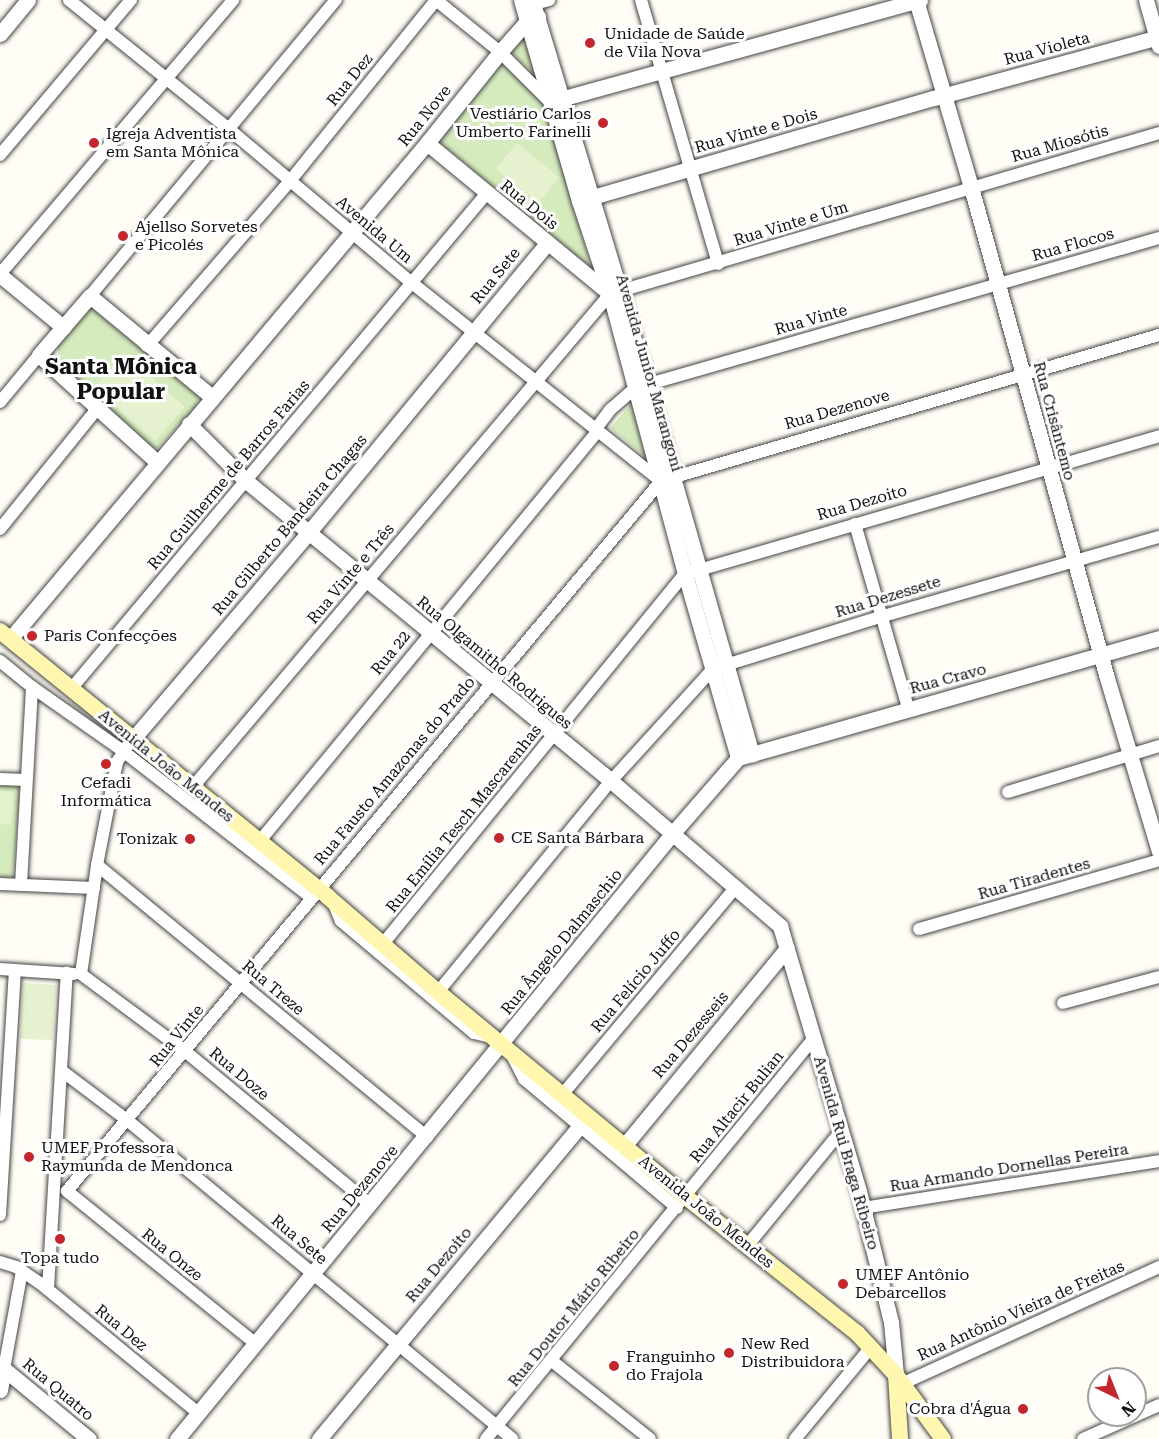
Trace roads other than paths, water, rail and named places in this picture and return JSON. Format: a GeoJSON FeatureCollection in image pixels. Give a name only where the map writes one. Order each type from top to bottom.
{"type":"FeatureCollection","features":[{"type":"Feature","properties":{"kind":"main road","name":"Avenida João Mendes"},"geometry":{"type":"LineString","coordinates":[[5,635],[70,689],[128,745],[192,788],[259,842],[315,894],[332,901],[562,1095],[584,1121],[624,1146],[681,1202],[747,1246],[871,1347],[898,1381]]}},
{"type":"Feature","properties":{"kind":"main road"},"geometry":{"type":"LineString","coordinates":[[898,1381],[900,1439]]}},
{"type":"Feature","properties":{"kind":"main road"},"geometry":{"type":"LineString","coordinates":[[898,1381],[943,1439]]}},
{"type":"Feature","properties":{"kind":"street"},"geometry":{"type":"LineString","coordinates":[[0,34],[28,0]]}},
{"type":"Feature","properties":{"kind":"street","name":"Avenida Um"},"geometry":{"type":"LineString","coordinates":[[69,0],[230,130],[412,283],[596,431],[667,479]]}},
{"type":"Feature","properties":{"kind":"street"},"geometry":{"type":"LineString","coordinates":[[0,155],[131,0]]}},
{"type":"Feature","properties":{"kind":"street"},"geometry":{"type":"LineString","coordinates":[[63,327],[0,274],[233,0]]}},
{"type":"Feature","properties":{"kind":"street"},"geometry":{"type":"LineString","coordinates":[[0,402],[230,130],[336,0]]}},
{"type":"Feature","properties":{"kind":"street"},"geometry":{"type":"LineString","coordinates":[[436,0],[556,100],[662,73],[917,0]]}},
{"type":"Feature","properties":{"kind":"street","name":"Rua Dez"},"geometry":{"type":"LineString","coordinates":[[147,346],[290,181],[436,0]]}},
{"type":"Feature","properties":{"kind":"street"},"geometry":{"type":"LineString","coordinates":[[529,8],[549,0]]}},
{"type":"Feature","properties":{"kind":"street"},"geometry":{"type":"LineString","coordinates":[[641,0],[718,264]]}},
{"type":"Feature","properties":{"kind":"street","name":"Rua Crisântemo"},"geometry":{"type":"LineString","coordinates":[[917,0],[971,187],[1073,560],[1159,851]]}},
{"type":"Feature","properties":{"kind":"street"},"geometry":{"type":"LineString","coordinates":[[1146,0],[1158,41]]}},
{"type":"Feature","properties":{"kind":"street","name":"Rua Nove"},"geometry":{"type":"LineString","coordinates":[[5,635],[157,462],[428,143],[500,52],[529,8]]}},
{"type":"Feature","properties":{"kind":"street","name":"Avenida Junior Marangoni"},"geometry":{"type":"LineString","coordinates":[[529,8],[615,292],[692,572],[746,757]]}},
{"type":"Feature","properties":{"kind":"street","name":"Rua Violeta"},"geometry":{"type":"LineString","coordinates":[[944,95],[1158,41]]}},
{"type":"Feature","properties":{"kind":"street","name":"Rua Vinte e Dois"},"geometry":{"type":"LineString","coordinates":[[585,199],[944,95]]}},
{"type":"Feature","properties":{"kind":"street","name":"Rua Miosótis"},"geometry":{"type":"LineString","coordinates":[[971,187],[1159,133]]}},
{"type":"Feature","properties":{"kind":"street","name":"Rua Dois"},"geometry":{"type":"LineString","coordinates":[[428,143],[547,243],[615,292]]}},
{"type":"Feature","properties":{"kind":"street","name":"Rua Vinte e Um"},"geometry":{"type":"LineString","coordinates":[[615,292],[718,264],[971,187]]}},
{"type":"Feature","properties":{"kind":"street","name":"Rua Guilherme de Barros Farias"},"geometry":{"type":"LineString","coordinates":[[70,689],[486,194]]}},
{"type":"Feature","properties":{"kind":"street","name":"Rua Flocos"},"geometry":{"type":"LineString","coordinates":[[997,283],[1159,238]]}},
{"type":"Feature","properties":{"kind":"street","name":"Rua Sete"},"geometry":{"type":"LineString","coordinates":[[473,332],[547,243]]}},
{"type":"Feature","properties":{"kind":"street","name":"Rua Vinte"},"geometry":{"type":"LineString","coordinates":[[640,387],[997,283]]}},
{"type":"Feature","properties":{"kind":"street","name":"Rua Vinte e Três"},"geometry":{"type":"LineString","coordinates":[[192,788],[615,292]]}},
{"type":"Feature","properties":{"kind":"street"},"geometry":{"type":"LineString","coordinates":[[90,296],[147,346],[212,397]]}},
{"type":"Feature","properties":{"kind":"street","name":"Rua Gilberto Bandeira Chagas"},"geometry":{"type":"LineString","coordinates":[[128,745],[309,532],[473,332]]}},
{"type":"Feature","properties":{"kind":"street","name":"Rua Dezenove"},"geometry":{"type":"LineString","coordinates":[[667,479],[1159,335]]}},
{"type":"Feature","properties":{"kind":"street"},"geometry":{"type":"LineString","coordinates":[[39,356],[157,462]]}},
{"type":"Feature","properties":{"kind":"street","name":"Rua 22"},"geometry":{"type":"LineString","coordinates":[[259,842],[596,431],[611,409],[640,387]]}},
{"type":"Feature","properties":{"kind":"street"},"geometry":{"type":"LineString","coordinates":[[0,529],[97,409]]}},
{"type":"Feature","properties":{"kind":"street","name":"Rua Olgamitho Rodrigues"},"geometry":{"type":"LineString","coordinates":[[189,424],[245,480],[490,684],[611,781],[780,926]]}},
{"type":"Feature","properties":{"kind":"street","name":"Rua Dezoito"},"geometry":{"type":"LineString","coordinates":[[692,572],[1048,466],[1159,436]]}},
{"type":"Feature","properties":{"kind":"street","name":"Rua Fausto Amazonas do Prado"},"geometry":{"type":"LineString","coordinates":[[315,894],[490,684],[667,479]]}},
{"type":"Feature","properties":{"kind":"street"},"geometry":{"type":"LineString","coordinates":[[855,524],[908,708]]}},
{"type":"Feature","properties":{"kind":"street","name":"Rua Dezessete"},"geometry":{"type":"LineString","coordinates":[[720,666],[1073,560],[1159,537]]}},
{"type":"Feature","properties":{"kind":"street","name":"Rua Emília Tesch Mascarenhas"},"geometry":{"type":"LineString","coordinates":[[382,945],[553,735],[692,572]]}},
{"type":"Feature","properties":{"kind":"street","name":"Rua Cravo"},"geometry":{"type":"LineString","coordinates":[[746,757],[908,708],[1159,638]]}},
{"type":"Feature","properties":{"kind":"street"},"geometry":{"type":"LineString","coordinates":[[0,661],[32,687],[128,745],[117,762],[97,865],[81,974],[0,969]]}},
{"type":"Feature","properties":{"kind":"street"},"geometry":{"type":"LineString","coordinates":[[438,992],[611,781],[720,666]]}},
{"type":"Feature","properties":{"kind":"street"},"geometry":{"type":"LineString","coordinates":[[21,885],[32,687]]}},
{"type":"Feature","properties":{"kind":"street","name":"Avenida João Mendes"},"geometry":{"type":"LineString","coordinates":[[128,745],[315,894]]}},
{"type":"Feature","properties":{"kind":"street"},"geometry":{"type":"LineString","coordinates":[[1008,792],[1159,746]]}},
{"type":"Feature","properties":{"kind":"street","name":"Rua Ângelo Dalmaschio"},"geometry":{"type":"LineString","coordinates":[[502,1045],[672,834],[746,757]]}},
{"type":"Feature","properties":{"kind":"street"},"geometry":{"type":"LineString","coordinates":[[0,778],[26,780]]}},
{"type":"Feature","properties":{"kind":"street","name":"Rua Tiradentes"},"geometry":{"type":"LineString","coordinates":[[919,929],[1159,860]]}},
{"type":"Feature","properties":{"kind":"street","name":"Rua Treze"},"geometry":{"type":"LineString","coordinates":[[97,865],[427,1137]]}},
{"type":"Feature","properties":{"kind":"street"},"geometry":{"type":"LineString","coordinates":[[0,884],[94,888]]}},
{"type":"Feature","properties":{"kind":"street","name":"Rua Felício Juffo"},"geometry":{"type":"LineString","coordinates":[[562,1095],[735,888]]}},
{"type":"Feature","properties":{"kind":"street","name":"Rua Vinte"},"geometry":{"type":"LineString","coordinates":[[67,1191],[186,1052],[315,894]]}},
{"type":"Feature","properties":{"kind":"street","name":"Avenida João Mendes"},"geometry":{"type":"LineString","coordinates":[[332,901],[341,921],[474,1034],[502,1045],[524,1079],[584,1121],[681,1202]]}},
{"type":"Feature","properties":{"kind":"street","name":"Avenida Rui Braga Ribeiro"},"geometry":{"type":"LineString","coordinates":[[780,926],[842,1130],[863,1208],[891,1322],[898,1381]]}},
{"type":"Feature","properties":{"kind":"street","name":"Rua Dezesseis"},"geometry":{"type":"LineString","coordinates":[[624,1146],[787,948]]}},
{"type":"Feature","properties":{"kind":"street"},"geometry":{"type":"LineString","coordinates":[[0,1215],[5,1057],[15,970]]}},
{"type":"Feature","properties":{"kind":"street"},"geometry":{"type":"LineString","coordinates":[[48,1289],[67,973]]}},
{"type":"Feature","properties":{"kind":"street","name":"Rua Doze"},"geometry":{"type":"LineString","coordinates":[[81,974],[186,1052],[371,1204]]}},
{"type":"Feature","properties":{"kind":"street"},"geometry":{"type":"LineString","coordinates":[[1063,1003],[1159,976]]}},
{"type":"Feature","properties":{"kind":"street","name":"Rua Altacir Bulian"},"geometry":{"type":"LineString","coordinates":[[681,1202],[814,1038]]}},
{"type":"Feature","properties":{"kind":"street","name":"Rua Dezenove"},"geometry":{"type":"LineString","coordinates":[[177,1439],[502,1045]]}},
{"type":"Feature","properties":{"kind":"street","name":"Rua Sete"},"geometry":{"type":"LineString","coordinates":[[62,1071],[127,1120],[395,1345],[512,1439]]}},
{"type":"Feature","properties":{"kind":"street","name":"Rua Dezoito"},"geometry":{"type":"LineString","coordinates":[[319,1439],[584,1121]]}},
{"type":"Feature","properties":{"kind":"street"},"geometry":{"type":"LineString","coordinates":[[747,1246],[842,1130]]}},
{"type":"Feature","properties":{"kind":"street","name":"Rua Armando Dornellas Pereira"},"geometry":{"type":"LineString","coordinates":[[863,1208],[1159,1161]]}},
{"type":"Feature","properties":{"kind":"street"},"geometry":{"type":"LineString","coordinates":[[54,1191],[67,1191]]}},
{"type":"Feature","properties":{"kind":"street","name":"Rua Onze"},"geometry":{"type":"LineString","coordinates":[[67,1191],[256,1344]]}},
{"type":"Feature","properties":{"kind":"street","name":"Rua Doutor Mário Ribeiro"},"geometry":{"type":"LineString","coordinates":[[486,1439],[681,1202]]}},
{"type":"Feature","properties":{"kind":"street","name":"Rua Dez"},"geometry":{"type":"LineString","coordinates":[[0,1262],[22,1271],[48,1289],[198,1413]]}},
{"type":"Feature","properties":{"kind":"street","name":"Rua Antônio Vieira de Freitas"},"geometry":{"type":"LineString","coordinates":[[898,1381],[1159,1267]]}},
{"type":"Feature","properties":{"kind":"street"},"geometry":{"type":"LineString","coordinates":[[0,1390],[22,1271]]}},
{"type":"Feature","properties":{"kind":"street"},"geometry":{"type":"LineString","coordinates":[[795,1439],[871,1347]]}},
{"type":"Feature","properties":{"kind":"street"},"geometry":{"type":"LineString","coordinates":[[552,1361],[650,1439]]}},
{"type":"Feature","properties":{"kind":"street","name":"Rua Quatro"},"geometry":{"type":"LineString","coordinates":[[4,1369],[89,1439]]}},
{"type":"Feature","properties":{"kind":"street"},"geometry":{"type":"LineString","coordinates":[[1083,1439],[1159,1405]]}},
{"type":"Feature","properties":{"kind":"place","name":"Unidade de Saúde de Vila Nova"},"geometry":{"type":"Point","coordinates":[590,43]}},
{"type":"Feature","properties":{"kind":"place","name":"Vestiário Carlos Umberto Farinelli"},"geometry":{"type":"Point","coordinates":[603,123]}},
{"type":"Feature","properties":{"kind":"place","name":"Igreja Adventista em Santa Mônica"},"geometry":{"type":"Point","coordinates":[94,143]}},
{"type":"Feature","properties":{"kind":"place","name":"Ajellso Sorvetes e Picolés"},"geometry":{"type":"Point","coordinates":[123,236]}},
{"type":"Feature","properties":{"kind":"place","name":"Paris Confecções"},"geometry":{"type":"Point","coordinates":[32,636]}},
{"type":"Feature","properties":{"kind":"place","name":"Cefadi Informática"},"geometry":{"type":"Point","coordinates":[106,764]}},
{"type":"Feature","properties":{"kind":"place","name":"CE Santa Bárbara"},"geometry":{"type":"Point","coordinates":[499,838]}},
{"type":"Feature","properties":{"kind":"place","name":"Tonizak"},"geometry":{"type":"Point","coordinates":[190,839]}},
{"type":"Feature","properties":{"kind":"place","name":"UMEF Professora Raymunda de Mendonca"},"geometry":{"type":"Point","coordinates":[29,1157]}},
{"type":"Feature","properties":{"kind":"place","name":"Topa tudo"},"geometry":{"type":"Point","coordinates":[60,1239]}},
{"type":"Feature","properties":{"kind":"place","name":"UMEF Antônio Debarcellos"},"geometry":{"type":"Point","coordinates":[843,1284]}},
{"type":"Feature","properties":{"kind":"place","name":"New Red Distribuidora"},"geometry":{"type":"Point","coordinates":[729,1353]}},
{"type":"Feature","properties":{"kind":"place","name":"Franguinho do Frajola"},"geometry":{"type":"Point","coordinates":[614,1366]}},
{"type":"Feature","properties":{"kind":"place","name":"Cobra d'Água"},"geometry":{"type":"Point","coordinates":[1023,1409]}},
{"type":"Feature","properties":{"kind":"district","name":"Santa Mônica Popular"},"geometry":{"type":"Point","coordinates":[121,378]}}]}
